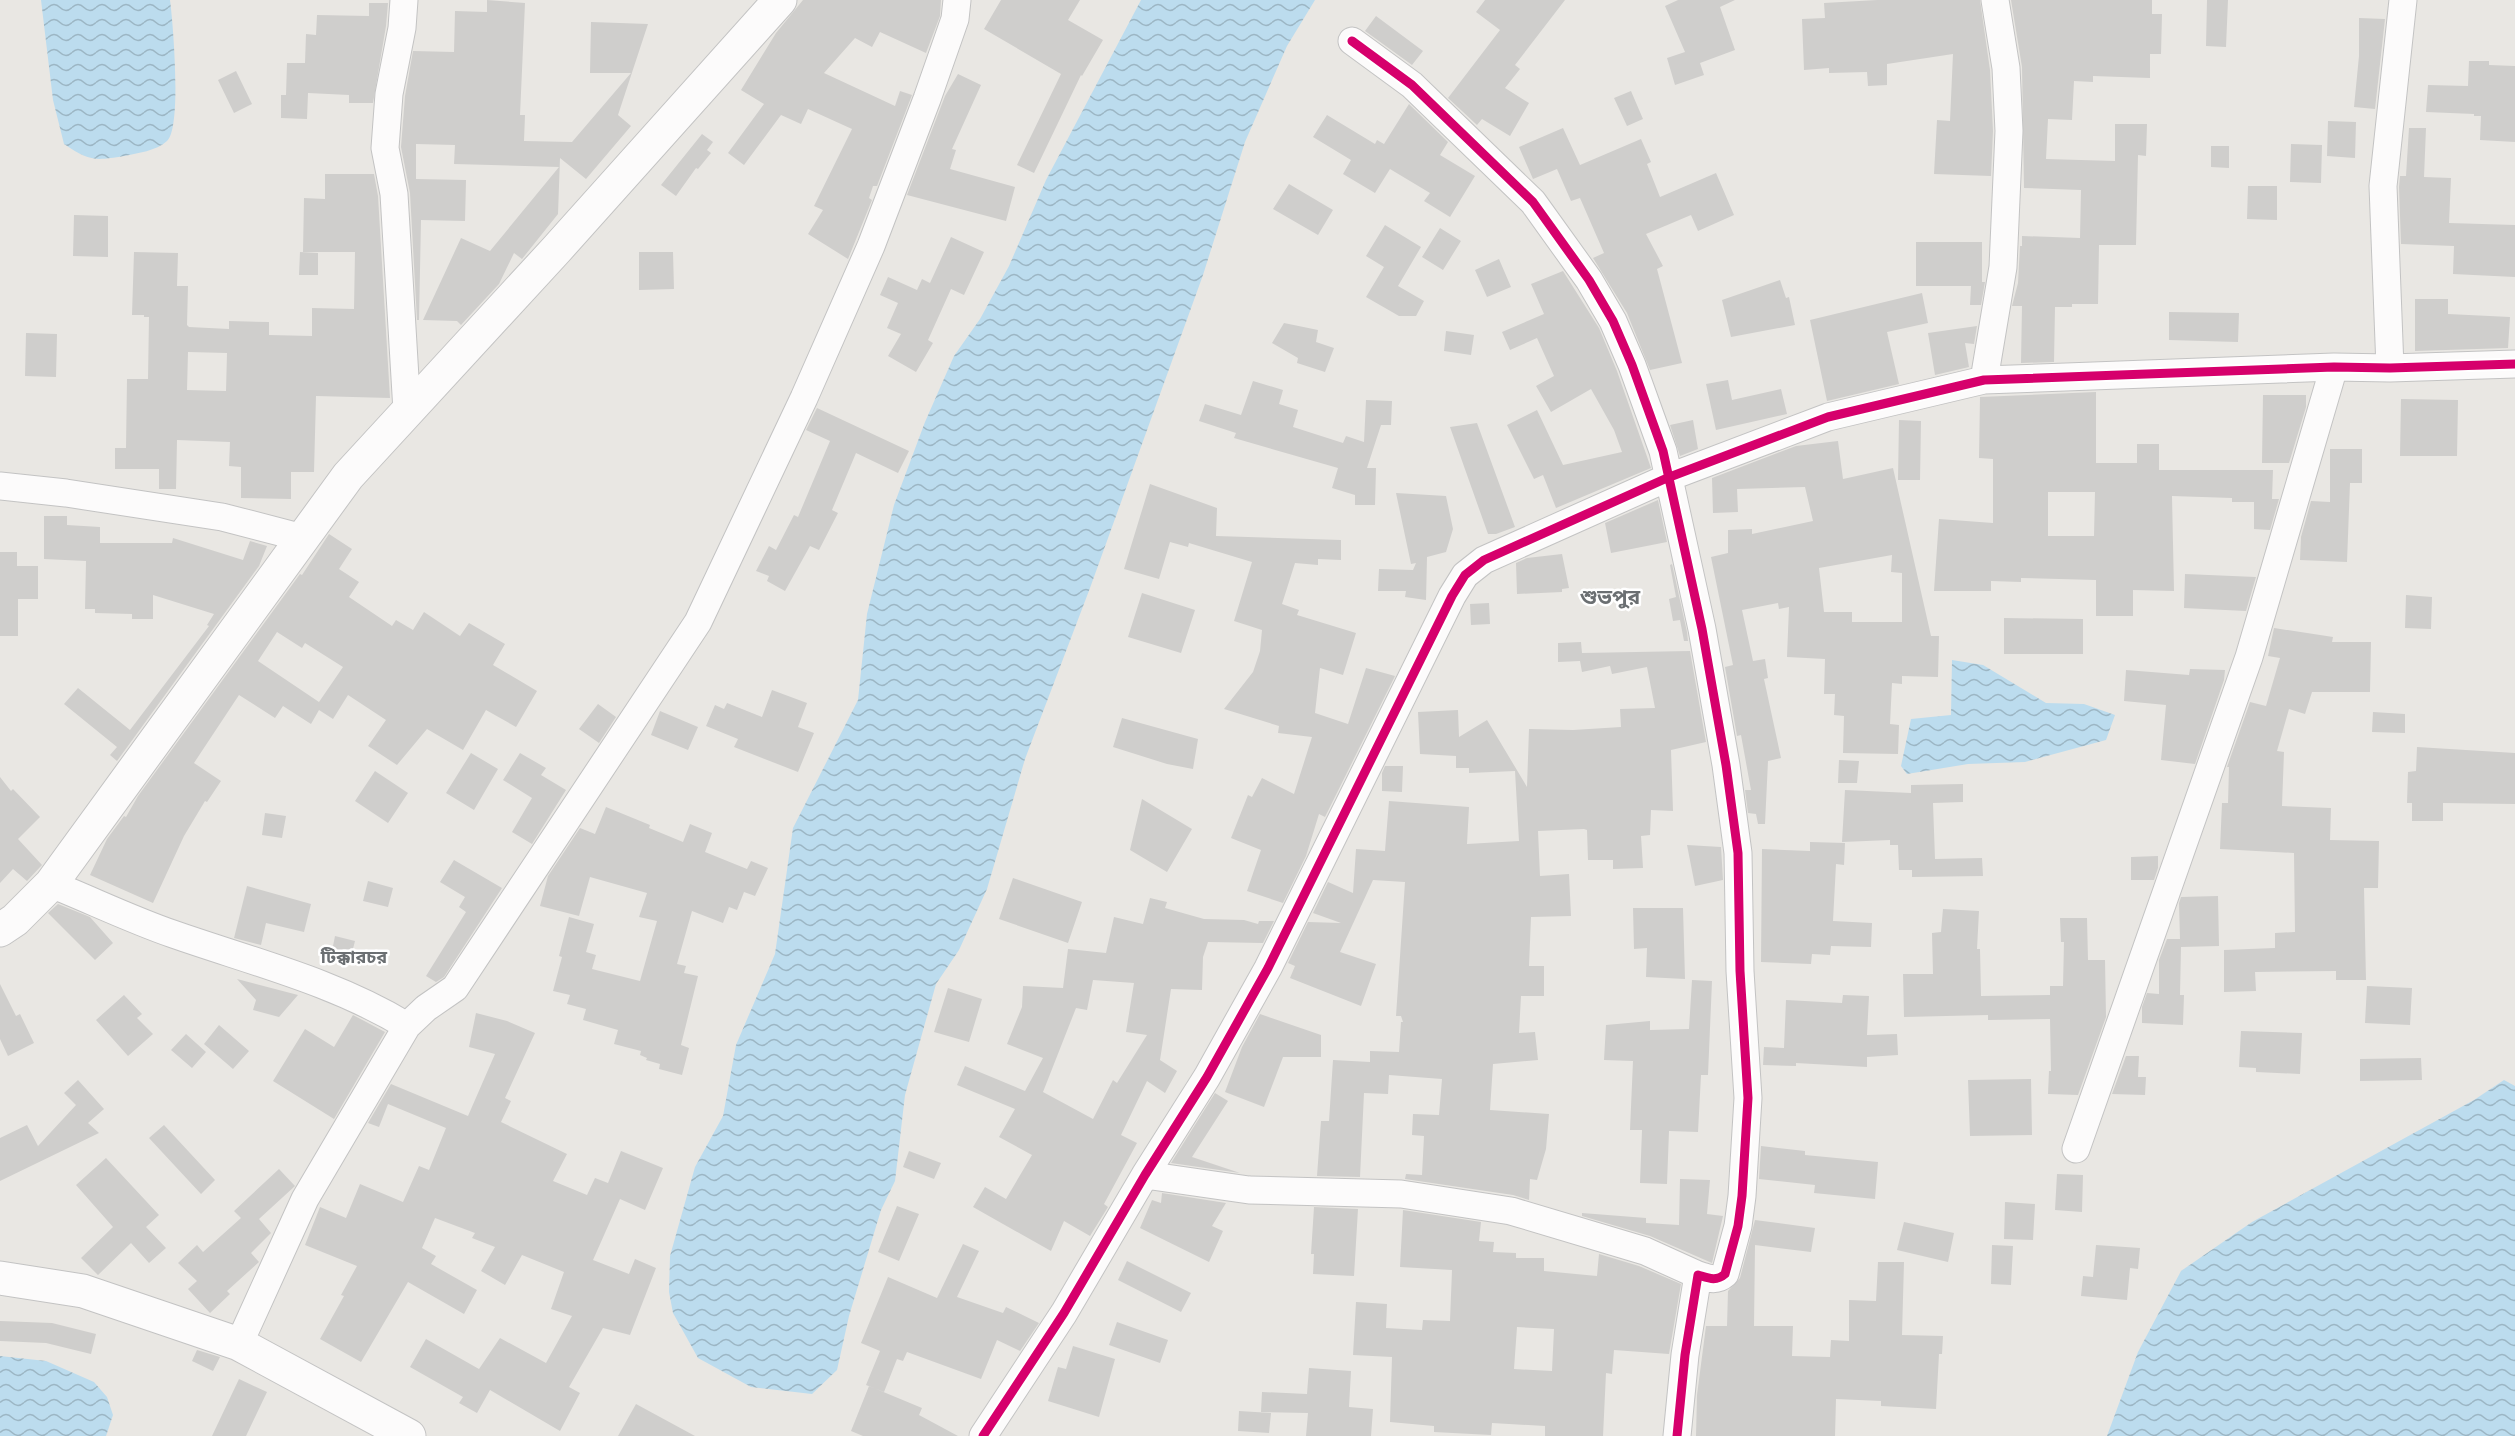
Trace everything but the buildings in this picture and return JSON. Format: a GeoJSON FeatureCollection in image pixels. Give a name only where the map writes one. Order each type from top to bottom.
{"type":"FeatureCollection","features":[{"type":"Feature","properties":{"kind":"street"},"geometry":{"type":"LineString","coordinates":[[404,0],[402,28],[389,94],[385,148],[394,194],[407,411]]}},
{"type":"Feature","properties":{"kind":"street"},"geometry":{"type":"LineString","coordinates":[[0,930],[15,920],[51,884],[348,476],[780,0]]}},
{"type":"Feature","properties":{"kind":"street"},"geometry":{"type":"LineString","coordinates":[[238,1344],[304,1199],[407,1026],[426,1008],[455,988],[698,622],[804,398],[871,246],[955,19],[957,0]]}},
{"type":"Feature","properties":{"kind":"street"},"geometry":{"type":"LineString","coordinates":[[1984,381],[2003,267],[2009,131],[2006,68],[1995,0]]}},
{"type":"Feature","properties":{"kind":"street"},"geometry":{"type":"LineString","coordinates":[[2390,368],[2383,186],[2403,0]]}},
{"type":"Feature","properties":{"kind":"street"},"geometry":{"type":"LineString","coordinates":[[1145,1175],[1249,1190],[1401,1194],[1511,1211],[1646,1251],[1698,1275],[1713,1279],[1725,1274],[1738,1226],[1748,1098],[1740,970],[1738,853],[1726,765],[1702,630],[1667,478],[1663,451],[1613,321],[1563,242],[1533,202],[1412,85],[1352,40]]}},
{"type":"Feature","properties":{"kind":"street"},"geometry":{"type":"LineString","coordinates":[[984,1436],[1064,1313],[1145,1175],[1207,1077],[1269,968],[1452,596],[1465,575],[1484,560],[1667,478],[1828,417],[1984,381],[2334,367],[2390,368],[2515,364]]}},
{"type":"Feature","properties":{"kind":"street"},"geometry":{"type":"LineString","coordinates":[[2076,1149],[2249,657],[2334,367]]}},
{"type":"Feature","properties":{"kind":"street"},"geometry":{"type":"LineString","coordinates":[[0,486],[66,493],[222,517],[303,538]]}},
{"type":"Feature","properties":{"kind":"street"},"geometry":{"type":"LineString","coordinates":[[51,884],[170,933],[327,986],[382,1011],[407,1026]]}},
{"type":"Feature","properties":{"kind":"street"},"geometry":{"type":"LineString","coordinates":[[1677,1436],[1685,1355],[1698,1275]]}},
{"type":"Feature","properties":{"kind":"street"},"geometry":{"type":"LineString","coordinates":[[0,1278],[83,1291],[238,1344],[409,1436]]}},
{"type":"Feature","properties":{"kind":"water"},"geometry":{"type":"Polygon","coordinates":[[[41,0],[170,0],[175,96],[172,132],[167,141],[147,151],[105,159],[86,157],[64,144],[53,100],[41,0]]]}},
{"type":"Feature","properties":{"kind":"water"},"geometry":{"type":"Polygon","coordinates":[[[1141,0],[1315,0],[1287,46],[1245,142],[1203,275],[1090,588],[1025,759],[987,889],[959,950],[936,984],[905,1095],[895,1181],[881,1210],[849,1316],[837,1370],[812,1394],[751,1387],[698,1358],[673,1313],[669,1292],[670,1256],[695,1167],[723,1116],[736,1045],[775,954],[793,828],[858,700],[867,614],[894,505],[925,422],[954,356],[980,319],[1009,266],[1046,180],[1141,0]]]}},
{"type":"Feature","properties":{"kind":"water"},"geometry":{"type":"Polygon","coordinates":[[[1952,660],[1983,665],[2046,703],[2084,704],[2115,715],[2106,740],[2025,762],[1968,764],[1907,774],[1901,766],[1911,719],[1951,715],[1952,660]]]}},
{"type":"Feature","properties":{"kind":"water"},"geometry":{"type":"Polygon","coordinates":[[[2504,1080],[2515,1086],[2515,1436],[2107,1436],[2138,1352],[2181,1271],[2252,1222],[2474,1100],[2504,1080]]]}},
{"type":"Feature","properties":{"kind":"water"},"geometry":{"type":"Polygon","coordinates":[[[0,1356],[46,1361],[94,1382],[107,1397],[113,1415],[106,1436],[0,1436],[0,1356]]]}},
{"type":"Feature","properties":{"kind":"cycle path"},"geometry":{"type":"LineString","coordinates":[[1352,41],[1412,85],[1533,202],[1589,280],[1613,321],[1632,365],[1663,451],[1702,629],[1726,765],[1738,853],[1740,971],[1748,1098],[1738,1226],[1725,1274],[1715,1279],[1698,1275],[1685,1355],[1677,1436]]}},
{"type":"Feature","properties":{"kind":"cycle path"},"geometry":{"type":"LineString","coordinates":[[983,1436],[1064,1313],[1145,1175],[1207,1077],[1268,968],[1452,596],[1465,575],[1484,560],[1667,478],[1828,417],[1984,380],[2334,367],[2390,368],[2515,364]]}},
{"type":"Feature","properties":{"kind":"district","name":"শুভপুর"},"geometry":{"type":"Point","coordinates":[1610,597]}},
{"type":"Feature","properties":{"kind":"district","name":"টিক্কারচর"},"geometry":{"type":"Point","coordinates":[354,957]}}]}
